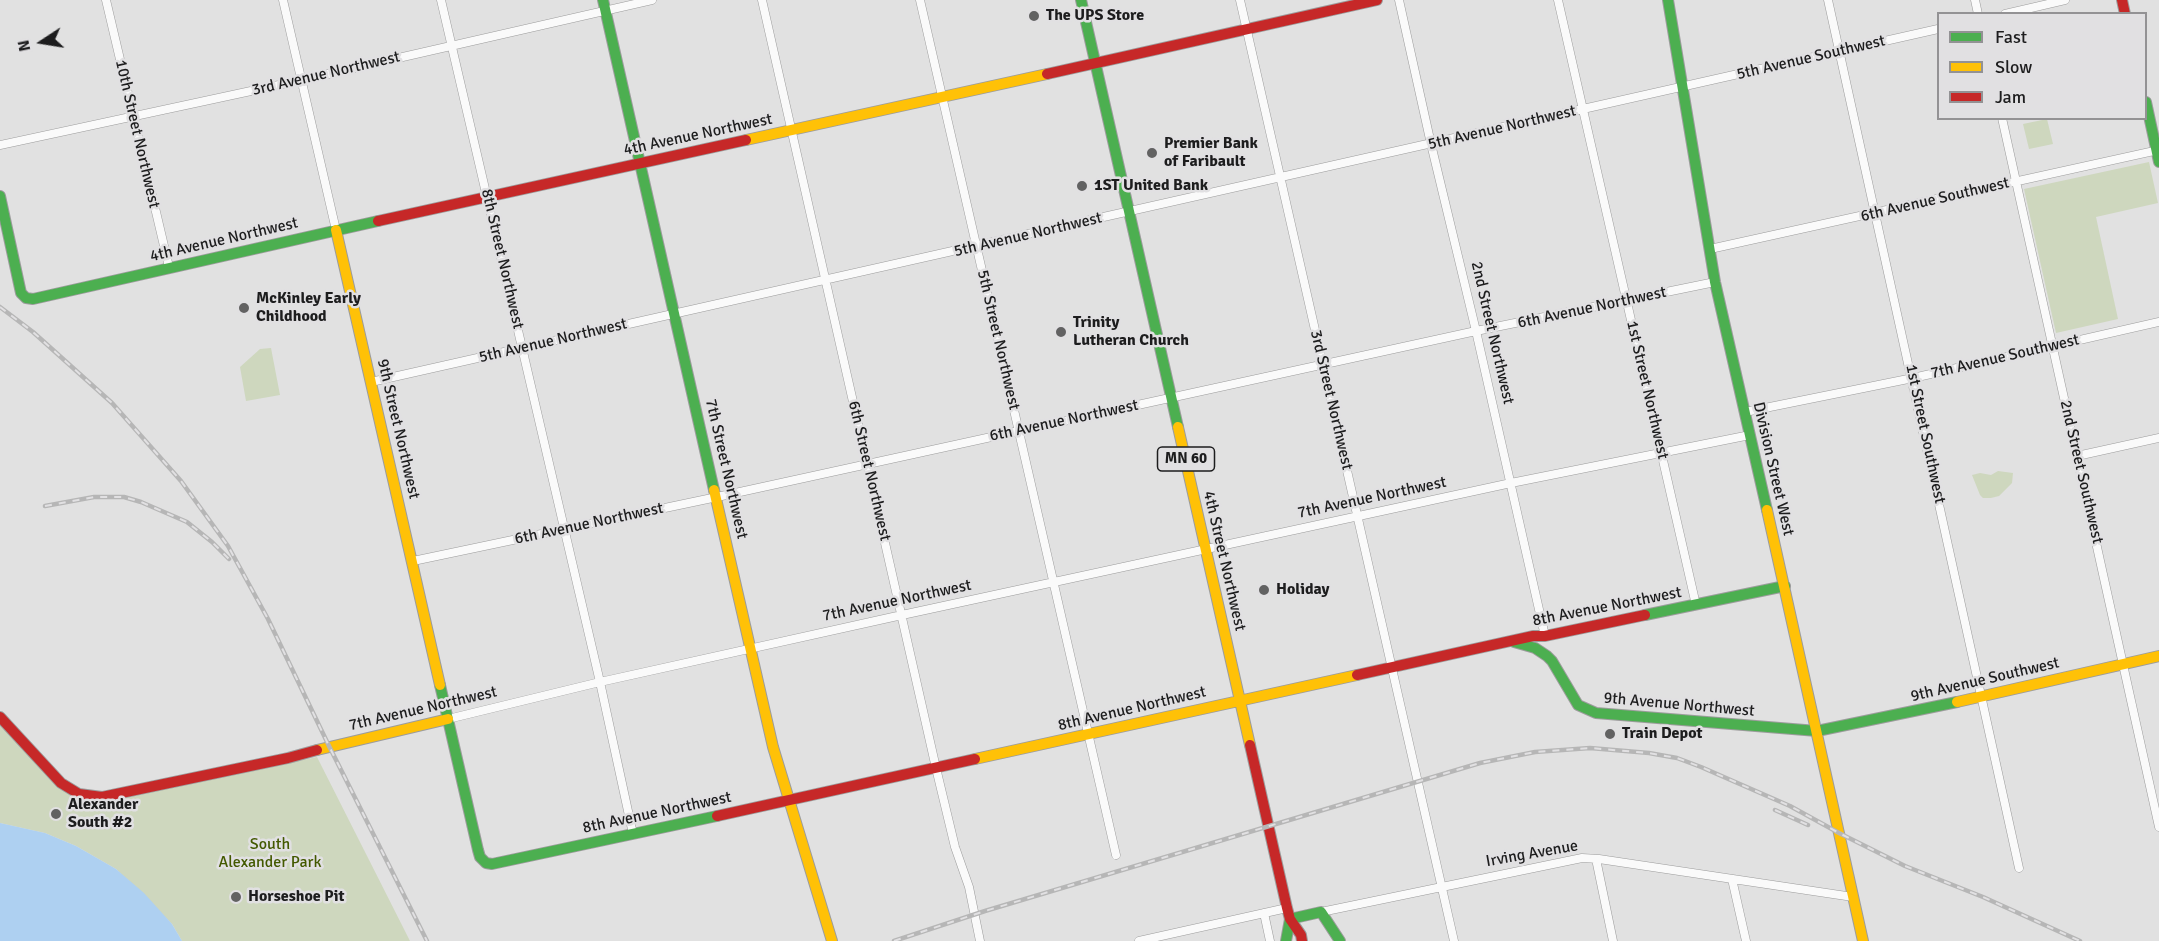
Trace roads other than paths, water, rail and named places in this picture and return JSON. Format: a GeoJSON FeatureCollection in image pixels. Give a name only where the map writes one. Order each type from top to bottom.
{"type":"FeatureCollection","features":[{"type":"Feature","properties":{"kind":"street","name":"10th Street Northwest"},"geometry":{"type":"LineString","coordinates":[[106,0],[169,267]]}},
{"type":"Feature","properties":{"kind":"street","name":"9th Street Northwest"},"geometry":{"type":"LineString","coordinates":[[283,0],[478,850],[480,857],[486,863]]}},
{"type":"Feature","properties":{"kind":"street","name":"8th Street Northwest"},"geometry":{"type":"LineString","coordinates":[[441,0],[600,682],[633,834]]}},
{"type":"Feature","properties":{"kind":"street","name":"3rd Avenue Northwest"},"geometry":{"type":"LineString","coordinates":[[0,145],[452,46],[604,5],[652,0]]}},
{"type":"Feature","properties":{"kind":"street","name":"6th Street Northwest"},"geometry":{"type":"LineString","coordinates":[[762,0],[936,768],[955,847],[969,887],[980,941]]}},
{"type":"Feature","properties":{"kind":"street","name":"5th Street Northwest"},"geometry":{"type":"LineString","coordinates":[[920,0],[1116,855]]}},
{"type":"Feature","properties":{"kind":"street","name":"4th Street Northwest"},"geometry":{"type":"LineString","coordinates":[[1081,0],[1289,913]]}},
{"type":"Feature","properties":{"kind":"street","name":"3rd Street Northwest"},"geometry":{"type":"LineString","coordinates":[[1240,0],[1454,941]]}},
{"type":"Feature","properties":{"kind":"street","name":"4th Avenue Northwest"},"geometry":{"type":"LineString","coordinates":[[0,196],[21,293],[26,298],[33,299],[640,162],[942,98],[1377,0]]}},
{"type":"Feature","properties":{"kind":"street","name":"2nd Street Northwest"},"geometry":{"type":"LineString","coordinates":[[1399,0],[1545,636],[1558,672]]}},
{"type":"Feature","properties":{"kind":"street","name":"1st Street Northwest"},"geometry":{"type":"LineString","coordinates":[[1558,0],[1696,605]]}},
{"type":"Feature","properties":{"kind":"street","name":"Division Street West"},"geometry":{"type":"LineString","coordinates":[[1668,0],[1716,282],[1863,941]]}},
{"type":"Feature","properties":{"kind":"street","name":"1st Street Southwest"},"geometry":{"type":"LineString","coordinates":[[1828,0],[1983,695],[2019,868]]}},
{"type":"Feature","properties":{"kind":"street"},"geometry":{"type":"LineString","coordinates":[[2014,12],[2065,0]]}},
{"type":"Feature","properties":{"kind":"street","name":"7th Street Northwest"},"geometry":{"type":"LineString","coordinates":[[604,5],[773,747],[832,941]]}},
{"type":"Feature","properties":{"kind":"street","name":"5th Avenue Southwest"},"geometry":{"type":"LineString","coordinates":[[1684,87],[1937,29]]}},
{"type":"Feature","properties":{"kind":"street","name":"5th Avenue Northwest"},"geometry":{"type":"LineString","coordinates":[[371,382],[1684,87]]}},
{"type":"Feature","properties":{"kind":"street"},"geometry":{"type":"LineString","coordinates":[[2147,109],[2159,162]]}},
{"type":"Feature","properties":{"kind":"street","name":"2nd Street Southwest"},"geometry":{"type":"LineString","coordinates":[[2002,120],[2159,827]]}},
{"type":"Feature","properties":{"kind":"street","name":"6th Avenue Southwest"},"geometry":{"type":"LineString","coordinates":[[1710,249],[2158,150]]}},
{"type":"Feature","properties":{"kind":"street","name":"6th Avenue Northwest"},"geometry":{"type":"LineString","coordinates":[[413,561],[1476,331],[1716,282]]}},
{"type":"Feature","properties":{"kind":"street","name":"7th Avenue Southwest"},"geometry":{"type":"LineString","coordinates":[[1745,412],[1913,378],[2159,322]]}},
{"type":"Feature","properties":{"kind":"street","name":"7th Avenue Northwest"},"geometry":{"type":"LineString","coordinates":[[0,717],[57,779],[79,794],[95,797],[113,796],[288,758],[329,746],[751,648],[1511,483],[1750,435]]}},
{"type":"Feature","properties":{"kind":"street"},"geometry":{"type":"LineString","coordinates":[[2077,456],[2159,438]]}},
{"type":"Feature","properties":{"kind":"street","name":"8th Avenue Northwest"},"geometry":{"type":"LineString","coordinates":[[486,863],[492,864],[633,834],[1533,636],[1545,636],[1785,586]]}},
{"type":"Feature","properties":{"kind":"street"},"geometry":{"type":"LineString","coordinates":[[1511,641],[1541,651],[1552,661],[1558,672]]}},
{"type":"Feature","properties":{"kind":"street","name":"9th Avenue Southwest"},"geometry":{"type":"LineString","coordinates":[[1817,731],[2159,656]]}},
{"type":"Feature","properties":{"kind":"street","name":"9th Avenue Northwest"},"geometry":{"type":"LineString","coordinates":[[1558,672],[1578,705],[1596,713],[1794,731],[1817,731]]}},
{"type":"Feature","properties":{"kind":"street"},"geometry":{"type":"LineString","coordinates":[[1596,859],[1613,941]]}},
{"type":"Feature","properties":{"kind":"street","name":"Irving Avenue"},"geometry":{"type":"LineString","coordinates":[[1139,941],[1264,913],[1321,912],[1568,860],[1596,859],[1853,897]]}},
{"type":"Feature","properties":{"kind":"street"},"geometry":{"type":"LineString","coordinates":[[1732,879],[1746,941]]}},
{"type":"Feature","properties":{"kind":"street"},"geometry":{"type":"LineString","coordinates":[[1321,912],[1340,941]]}},
{"type":"Feature","properties":{"kind":"street"},"geometry":{"type":"LineString","coordinates":[[1264,913],[1270,941]]}},
{"type":"Feature","properties":{"kind":"street","name":"MN 60"},"geometry":{"type":"LineString","coordinates":[[1286,941],[1289,913]]}},
{"type":"Feature","properties":{"kind":"street","name":"MN 60"},"geometry":{"type":"LineString","coordinates":[[1289,913],[1302,941]]}},
{"type":"Feature","properties":{"kind":"water"},"geometry":{"type":"Polygon","coordinates":[[[0,823],[45,833],[76,846],[116,869],[144,893],[172,924],[182,941],[0,941],[0,823]]]}},
{"type":"Feature","properties":{"kind":"railway"},"geometry":{"type":"LineString","coordinates":[[0,307],[33,332],[112,403],[181,481],[228,546],[268,619],[427,941]]}},
{"type":"Feature","properties":{"kind":"railway"},"geometry":{"type":"LineString","coordinates":[[45,506],[94,497],[124,497],[187,522],[229,559]]}},
{"type":"Feature","properties":{"kind":"railway"},"geometry":{"type":"LineString","coordinates":[[894,941],[985,911],[1480,763],[1535,752],[1590,748],[1649,753],[1677,758],[1701,767],[1790,806],[1905,866],[1983,897],[2080,941]]}},
{"type":"Feature","properties":{"kind":"railway"},"geometry":{"type":"LineString","coordinates":[[1775,810],[1808,825]]}},
{"type":"Feature","properties":{"kind":"place","name":"The UPS Store"},"geometry":{"type":"Point","coordinates":[1034,16]}},
{"type":"Feature","properties":{"kind":"place","name":"Premier Bank of Faribault"},"geometry":{"type":"Point","coordinates":[1152,153]}},
{"type":"Feature","properties":{"kind":"place","name":"1ST United Bank"},"geometry":{"type":"Point","coordinates":[1082,186]}},
{"type":"Feature","properties":{"kind":"place","name":"McKinley Early Childhood"},"geometry":{"type":"Point","coordinates":[244,308]}},
{"type":"Feature","properties":{"kind":"place","name":"Trinity Lutheran Church"},"geometry":{"type":"Point","coordinates":[1061,332]}},
{"type":"Feature","properties":{"kind":"place","name":"Holiday"},"geometry":{"type":"Point","coordinates":[1264,590]}},
{"type":"Feature","properties":{"kind":"place","name":"Train Depot"},"geometry":{"type":"Point","coordinates":[1610,734]}},
{"type":"Feature","properties":{"kind":"place","name":"Alexander South #2"},"geometry":{"type":"Point","coordinates":[56,814]}},
{"type":"Feature","properties":{"kind":"place","name":"Horseshoe Pit"},"geometry":{"type":"Point","coordinates":[236,897]}},
{"type":"Feature","properties":{"kind":"park label","name":"South Alexander Park"},"geometry":{"type":"Point","coordinates":[270,854]}}]}
